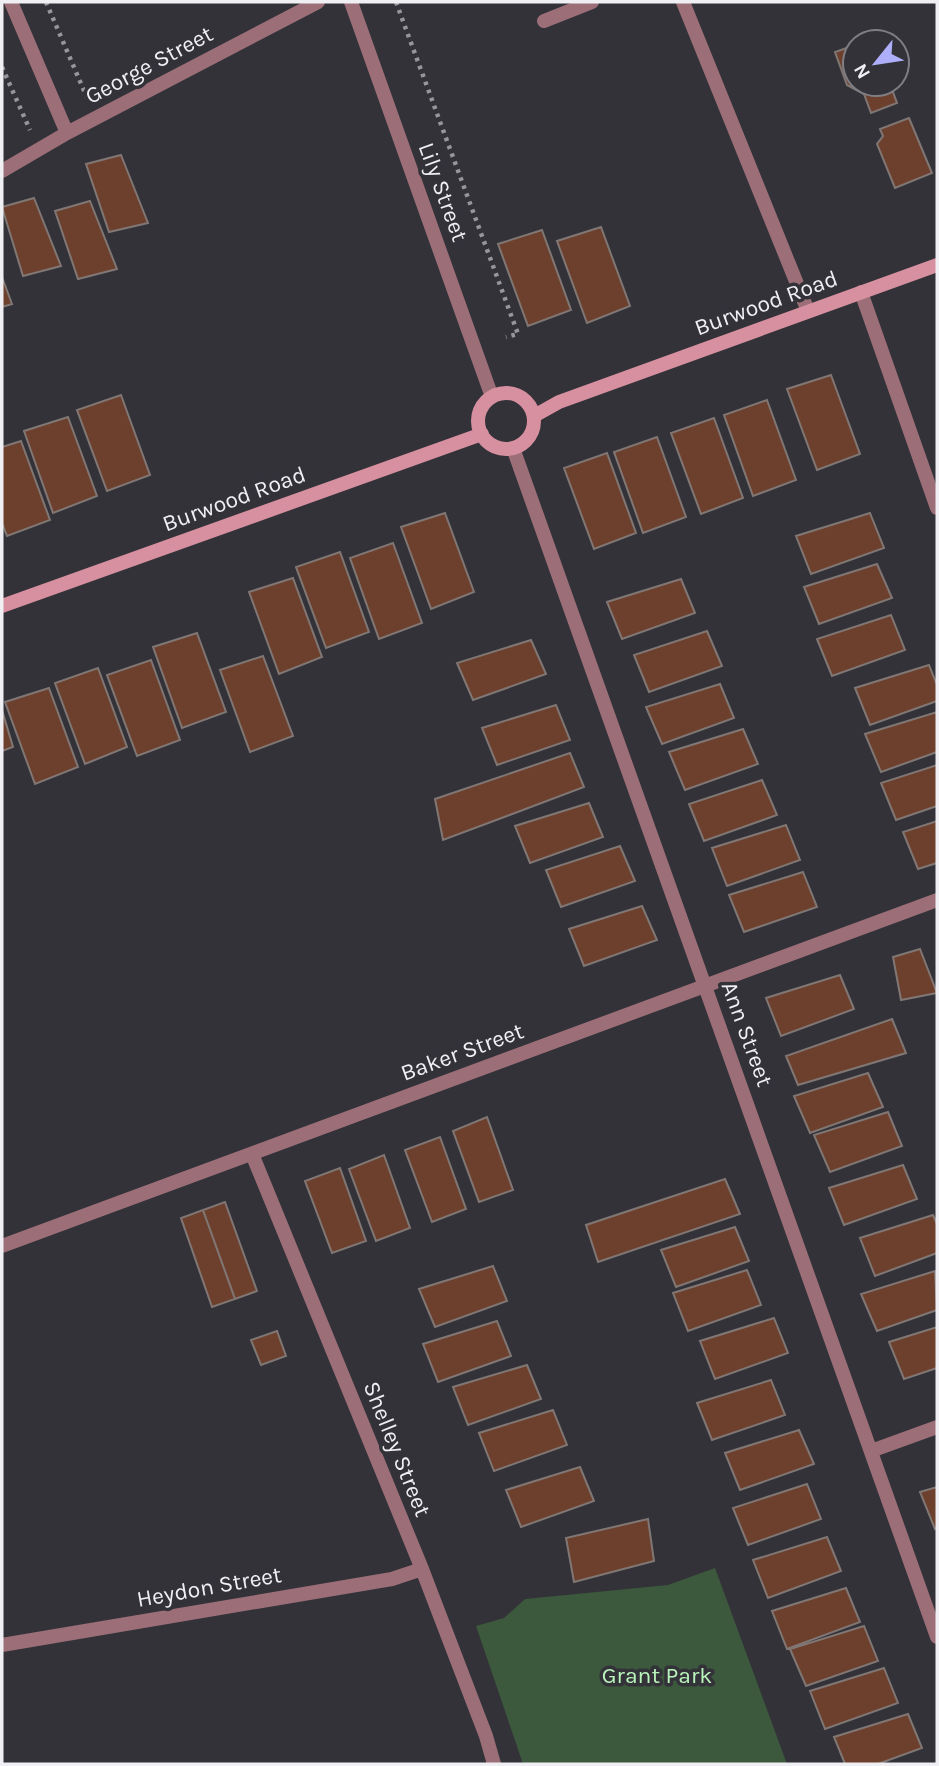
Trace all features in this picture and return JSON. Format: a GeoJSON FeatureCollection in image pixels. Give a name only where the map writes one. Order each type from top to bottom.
{"type":"FeatureCollection","features":[{"type":"Feature","properties":{"kind":"main road","name":"Burwood Road"},"geometry":{"type":"LineString","coordinates":[[534,416],[559,402],[937,265]]}},
{"type":"Feature","properties":{"kind":"main road"},"geometry":{"type":"LineString","coordinates":[[500,393],[518,396],[530,407],[534,416],[529,436],[513,448],[495,446],[482,434],[478,418],[485,402],[492,397],[500,393]]}},
{"type":"Feature","properties":{"kind":"main road","name":"Burwood Road"},"geometry":{"type":"LineString","coordinates":[[2,606],[482,434]]}},
{"type":"Feature","properties":{"kind":"street"},"geometry":{"type":"LineString","coordinates":[[11,2],[67,133]]}},
{"type":"Feature","properties":{"kind":"street","name":"George Street"},"geometry":{"type":"LineString","coordinates":[[2,171],[67,133],[318,2]]}},
{"type":"Feature","properties":{"kind":"street","name":"Lily Street"},"geometry":{"type":"LineString","coordinates":[[351,2],[492,397]]}},
{"type":"Feature","properties":{"kind":"street"},"geometry":{"type":"LineString","coordinates":[[544,20],[592,2]]}},
{"type":"Feature","properties":{"kind":"street"},"geometry":{"type":"LineString","coordinates":[[683,2],[808,311]]}},
{"type":"Feature","properties":{"kind":"street"},"geometry":{"type":"LineString","coordinates":[[861,292],[937,508]]}},
{"type":"Feature","properties":{"kind":"street","name":"Ann Street"},"geometry":{"type":"LineString","coordinates":[[513,448],[937,1637]]}},
{"type":"Feature","properties":{"kind":"street","name":"Baker Street"},"geometry":{"type":"LineString","coordinates":[[2,1246],[937,900]]}},
{"type":"Feature","properties":{"kind":"street","name":"Shelley Street"},"geometry":{"type":"LineString","coordinates":[[252,1154],[422,1569],[486,1736],[494,1764]]}},
{"type":"Feature","properties":{"kind":"street"},"geometry":{"type":"LineString","coordinates":[[871,1451],[937,1427]]}},
{"type":"Feature","properties":{"kind":"street","name":"Heydon Street"},"geometry":{"type":"LineString","coordinates":[[2,1645],[391,1579],[422,1569]]}},
{"type":"Feature","properties":{"kind":"path"},"geometry":{"type":"LineString","coordinates":[[46,2],[92,103]]}},
{"type":"Feature","properties":{"kind":"path"},"geometry":{"type":"LineString","coordinates":[[396,2],[518,334],[506,337]]}},
{"type":"Feature","properties":{"kind":"path"},"geometry":{"type":"LineString","coordinates":[[2,67],[31,131]]}},
{"type":"Feature","properties":{"kind":"green space","name":"Grant Park"},"geometry":{"type":"Polygon","coordinates":[[[715,1568],[787,1764],[523,1764],[476,1626],[504,1618],[525,1599],[668,1585],[715,1568]]]}},
{"type":"Feature","properties":{"kind":"building"},"geometry":{"type":"Polygon","coordinates":[[[841,50],[841,68],[835,52],[841,50]]]}},
{"type":"Feature","properties":{"kind":"building"},"geometry":{"type":"Polygon","coordinates":[[[865,98],[895,98],[897,103],[871,113],[865,98]]]}},
{"type":"Feature","properties":{"kind":"building"},"geometry":{"type":"Polygon","coordinates":[[[909,118],[932,173],[895,188],[877,144],[883,136],[880,129],[909,118]]]}},
{"type":"Feature","properties":{"kind":"building"},"geometry":{"type":"Polygon","coordinates":[[[121,155],[148,223],[109,232],[86,164],[121,155]]]}},
{"type":"Feature","properties":{"kind":"building"},"geometry":{"type":"Polygon","coordinates":[[[34,198],[61,266],[23,276],[2,207],[34,198]]]}},
{"type":"Feature","properties":{"kind":"building"},"geometry":{"type":"Polygon","coordinates":[[[90,201],[117,269],[78,279],[55,211],[90,201]]]}},
{"type":"Feature","properties":{"kind":"building"},"geometry":{"type":"Polygon","coordinates":[[[601,227],[630,306],[587,323],[557,241],[601,227]]]}},
{"type":"Feature","properties":{"kind":"building"},"geometry":{"type":"Polygon","coordinates":[[[542,230],[571,310],[528,326],[498,244],[542,230]]]}},
{"type":"Feature","properties":{"kind":"building"},"geometry":{"type":"Polygon","coordinates":[[[2,277],[12,304],[2,307],[2,277]]]}},
{"type":"Feature","properties":{"kind":"building"},"geometry":{"type":"Polygon","coordinates":[[[831,375],[860,454],[817,470],[787,389],[831,375]]]}},
{"type":"Feature","properties":{"kind":"building"},"geometry":{"type":"Polygon","coordinates":[[[121,395],[150,475],[107,491],[77,410],[121,395]]]}},
{"type":"Feature","properties":{"kind":"building"},"geometry":{"type":"Polygon","coordinates":[[[767,400],[796,480],[753,496],[724,415],[767,400]]]}},
{"type":"Feature","properties":{"kind":"building"},"geometry":{"type":"Polygon","coordinates":[[[68,417],[97,496],[53,513],[24,431],[68,417]]]}},
{"type":"Feature","properties":{"kind":"building"},"geometry":{"type":"Polygon","coordinates":[[[714,418],[743,498],[701,514],[671,433],[714,418]]]}},
{"type":"Feature","properties":{"kind":"building"},"geometry":{"type":"Polygon","coordinates":[[[657,437],[686,517],[643,533],[614,452],[657,437]]]}},
{"type":"Feature","properties":{"kind":"building"},"geometry":{"type":"Polygon","coordinates":[[[21,441],[50,520],[7,536],[2,523],[2,447],[21,441]]]}},
{"type":"Feature","properties":{"kind":"building"},"geometry":{"type":"Polygon","coordinates":[[[607,453],[636,533],[594,549],[564,468],[607,453]]]}},
{"type":"Feature","properties":{"kind":"building"},"geometry":{"type":"Polygon","coordinates":[[[445,513],[474,592],[431,609],[401,527],[445,513]]]}},
{"type":"Feature","properties":{"kind":"building"},"geometry":{"type":"Polygon","coordinates":[[[870,513],[884,548],[811,574],[796,536],[870,513]]]}},
{"type":"Feature","properties":{"kind":"building"},"geometry":{"type":"Polygon","coordinates":[[[393,543],[422,623],[379,639],[350,558],[393,543]]]}},
{"type":"Feature","properties":{"kind":"building"},"geometry":{"type":"Polygon","coordinates":[[[340,552],[369,632],[326,648],[296,567],[340,552]]]}},
{"type":"Feature","properties":{"kind":"building"},"geometry":{"type":"Polygon","coordinates":[[[877,564],[892,598],[819,624],[804,587],[877,564]]]}},
{"type":"Feature","properties":{"kind":"building"},"geometry":{"type":"Polygon","coordinates":[[[293,578],[322,657],[279,674],[249,592],[293,578]]]}},
{"type":"Feature","properties":{"kind":"building"},"geometry":{"type":"Polygon","coordinates":[[[681,579],[695,613],[622,639],[607,602],[681,579]]]}},
{"type":"Feature","properties":{"kind":"building"},"geometry":{"type":"Polygon","coordinates":[[[891,615],[905,650],[832,676],[817,639],[891,615]]]}},
{"type":"Feature","properties":{"kind":"building"},"geometry":{"type":"Polygon","coordinates":[[[707,631],[722,666],[649,692],[634,655],[707,631]]]}},
{"type":"Feature","properties":{"kind":"building"},"geometry":{"type":"Polygon","coordinates":[[[197,633],[226,712],[182,728],[153,647],[197,633]]]}},
{"type":"Feature","properties":{"kind":"building"},"geometry":{"type":"Polygon","coordinates":[[[531,640],[546,674],[473,700],[457,663],[531,640]]]}},
{"type":"Feature","properties":{"kind":"building"},"geometry":{"type":"Polygon","coordinates":[[[263,656],[293,736],[250,752],[220,670],[263,656]]]}},
{"type":"Feature","properties":{"kind":"building"},"geometry":{"type":"Polygon","coordinates":[[[151,660],[180,740],[137,756],[107,675],[151,660]]]}},
{"type":"Feature","properties":{"kind":"building"},"geometry":{"type":"Polygon","coordinates":[[[929,665],[937,685],[937,701],[870,725],[855,688],[929,665]]]}},
{"type":"Feature","properties":{"kind":"building"},"geometry":{"type":"Polygon","coordinates":[[[98,668],[127,747],[85,764],[55,683],[98,668]]]}},
{"type":"Feature","properties":{"kind":"building"},"geometry":{"type":"Polygon","coordinates":[[[720,684],[734,718],[662,744],[646,707],[720,684]]]}},
{"type":"Feature","properties":{"kind":"building"},"geometry":{"type":"Polygon","coordinates":[[[49,688],[78,767],[35,784],[5,702],[49,688]]]}},
{"type":"Feature","properties":{"kind":"building"},"geometry":{"type":"Polygon","coordinates":[[[556,705],[570,740],[497,765],[482,728],[556,705]]]}},
{"type":"Feature","properties":{"kind":"building"},"geometry":{"type":"Polygon","coordinates":[[[2,710],[13,747],[2,751],[2,710]]]}},
{"type":"Feature","properties":{"kind":"building"},"geometry":{"type":"Polygon","coordinates":[[[937,712],[937,752],[881,772],[865,734],[937,712]]]}},
{"type":"Feature","properties":{"kind":"building"},"geometry":{"type":"Polygon","coordinates":[[[743,729],[758,764],[685,790],[669,752],[743,729]]]}},
{"type":"Feature","properties":{"kind":"building"},"geometry":{"type":"Polygon","coordinates":[[[570,753],[584,787],[443,840],[435,799],[570,753]]]}},
{"type":"Feature","properties":{"kind":"building"},"geometry":{"type":"Polygon","coordinates":[[[937,765],[937,806],[896,820],[881,783],[937,765]]]}},
{"type":"Feature","properties":{"kind":"building"},"geometry":{"type":"Polygon","coordinates":[[[762,780],[777,815],[704,841],[689,804],[762,780]]]}},
{"type":"Feature","properties":{"kind":"building"},"geometry":{"type":"Polygon","coordinates":[[[589,803],[603,837],[530,863],[515,826],[589,803]]]}},
{"type":"Feature","properties":{"kind":"building"},"geometry":{"type":"Polygon","coordinates":[[[937,821],[937,863],[918,869],[903,832],[937,821]]]}},
{"type":"Feature","properties":{"kind":"building"},"geometry":{"type":"Polygon","coordinates":[[[786,825],[800,860],[727,886],[712,848],[786,825]]]}},
{"type":"Feature","properties":{"kind":"building"},"geometry":{"type":"Polygon","coordinates":[[[620,846],[635,881],[561,907],[546,870],[620,846]]]}},
{"type":"Feature","properties":{"kind":"building"},"geometry":{"type":"Polygon","coordinates":[[[803,872],[817,907],[744,932],[729,895],[803,872]]]}},
{"type":"Feature","properties":{"kind":"building"},"geometry":{"type":"Polygon","coordinates":[[[642,906],[657,940],[584,966],[569,929],[642,906]]]}},
{"type":"Feature","properties":{"kind":"building"},"geometry":{"type":"Polygon","coordinates":[[[920,949],[937,993],[901,1000],[893,957],[920,949]]]}},
{"type":"Feature","properties":{"kind":"building"},"geometry":{"type":"Polygon","coordinates":[[[840,975],[854,1009],[781,1036],[766,998],[840,975]]]}},
{"type":"Feature","properties":{"kind":"building"},"geometry":{"type":"Polygon","coordinates":[[[892,1019],[906,1053],[798,1085],[786,1056],[892,1019]]]}},
{"type":"Feature","properties":{"kind":"building"},"geometry":{"type":"Polygon","coordinates":[[[868,1073],[883,1107],[810,1133],[794,1096],[868,1073]]]}},
{"type":"Feature","properties":{"kind":"building"},"geometry":{"type":"Polygon","coordinates":[[[888,1112],[902,1146],[830,1172],[814,1135],[888,1112]]]}},
{"type":"Feature","properties":{"kind":"building"},"geometry":{"type":"Polygon","coordinates":[[[487,1117],[513,1190],[479,1202],[453,1131],[487,1117]]]}},
{"type":"Feature","properties":{"kind":"building"},"geometry":{"type":"Polygon","coordinates":[[[440,1137],[466,1209],[432,1222],[405,1150],[440,1137]]]}},
{"type":"Feature","properties":{"kind":"building"},"geometry":{"type":"Polygon","coordinates":[[[384,1155],[410,1228],[376,1241],[349,1169],[384,1155]]]}},
{"type":"Feature","properties":{"kind":"building"},"geometry":{"type":"Polygon","coordinates":[[[903,1165],[917,1199],[844,1225],[829,1188],[903,1165]]]}},
{"type":"Feature","properties":{"kind":"building"},"geometry":{"type":"Polygon","coordinates":[[[340,1168],[366,1241],[332,1253],[305,1181],[340,1168]]]}},
{"type":"Feature","properties":{"kind":"building"},"geometry":{"type":"Polygon","coordinates":[[[725,1179],[740,1214],[598,1262],[586,1225],[725,1179]]]}},
{"type":"Feature","properties":{"kind":"building"},"geometry":{"type":"Polygon","coordinates":[[[225,1202],[257,1291],[235,1299],[203,1210],[225,1202]]]}},
{"type":"Feature","properties":{"kind":"building"},"geometry":{"type":"Polygon","coordinates":[[[203,1210],[235,1299],[212,1307],[181,1218],[203,1210]]]}},
{"type":"Feature","properties":{"kind":"building"},"geometry":{"type":"Polygon","coordinates":[[[933,1215],[937,1224],[937,1253],[875,1276],[860,1238],[933,1215]]]}},
{"type":"Feature","properties":{"kind":"building"},"geometry":{"type":"Polygon","coordinates":[[[735,1227],[749,1261],[676,1287],[661,1250],[735,1227]]]}},
{"type":"Feature","properties":{"kind":"building"},"geometry":{"type":"Polygon","coordinates":[[[493,1266],[507,1301],[435,1327],[419,1289],[493,1266]]]}},
{"type":"Feature","properties":{"kind":"building"},"geometry":{"type":"Polygon","coordinates":[[[747,1270],[761,1305],[688,1331],[673,1293],[747,1270]]]}},
{"type":"Feature","properties":{"kind":"building"},"geometry":{"type":"Polygon","coordinates":[[[935,1271],[937,1310],[877,1331],[861,1294],[935,1271]]]}},
{"type":"Feature","properties":{"kind":"building"},"geometry":{"type":"Polygon","coordinates":[[[774,1318],[788,1353],[715,1379],[700,1341],[774,1318]]]}},
{"type":"Feature","properties":{"kind":"building"},"geometry":{"type":"Polygon","coordinates":[[[497,1321],[511,1356],[438,1382],[423,1344],[497,1321]]]}},
{"type":"Feature","properties":{"kind":"building"},"geometry":{"type":"Polygon","coordinates":[[[937,1327],[937,1368],[904,1379],[889,1342],[937,1327]]]}},
{"type":"Feature","properties":{"kind":"building"},"geometry":{"type":"Polygon","coordinates":[[[277,1331],[286,1356],[261,1365],[251,1340],[277,1331]]]}},
{"type":"Feature","properties":{"kind":"building"},"geometry":{"type":"Polygon","coordinates":[[[527,1365],[541,1399],[468,1425],[453,1387],[527,1365]]]}},
{"type":"Feature","properties":{"kind":"building"},"geometry":{"type":"Polygon","coordinates":[[[771,1380],[785,1415],[712,1440],[697,1403],[771,1380]]]}},
{"type":"Feature","properties":{"kind":"building"},"geometry":{"type":"Polygon","coordinates":[[[553,1410],[567,1445],[494,1471],[479,1433],[553,1410]]]}},
{"type":"Feature","properties":{"kind":"building"},"geometry":{"type":"Polygon","coordinates":[[[799,1430],[814,1464],[740,1490],[725,1453],[799,1430]]]}},
{"type":"Feature","properties":{"kind":"building"},"geometry":{"type":"Polygon","coordinates":[[[580,1467],[594,1501],[521,1527],[506,1490],[580,1467]]]}},
{"type":"Feature","properties":{"kind":"building"},"geometry":{"type":"Polygon","coordinates":[[[807,1484],[821,1519],[748,1545],[733,1508],[807,1484]]]}},
{"type":"Feature","properties":{"kind":"building"},"geometry":{"type":"Polygon","coordinates":[[[937,1487],[937,1528],[935,1529],[920,1492],[937,1487]]]}},
{"type":"Feature","properties":{"kind":"building"},"geometry":{"type":"Polygon","coordinates":[[[648,1519],[654,1561],[574,1582],[566,1538],[648,1519]]]}},
{"type":"Feature","properties":{"kind":"building"},"geometry":{"type":"Polygon","coordinates":[[[827,1537],[841,1571],[768,1598],[753,1560],[827,1537]]]}},
{"type":"Feature","properties":{"kind":"building"},"geometry":{"type":"Polygon","coordinates":[[[846,1588],[860,1622],[787,1649],[772,1611],[846,1588]]]}},
{"type":"Feature","properties":{"kind":"building"},"geometry":{"type":"Polygon","coordinates":[[[864,1626],[878,1661],[806,1686],[790,1649],[864,1626]]]}},
{"type":"Feature","properties":{"kind":"building"},"geometry":{"type":"Polygon","coordinates":[[[884,1668],[898,1703],[825,1729],[810,1691],[884,1668]]]}},
{"type":"Feature","properties":{"kind":"building"},"geometry":{"type":"Polygon","coordinates":[[[908,1714],[922,1748],[878,1764],[845,1764],[834,1737],[908,1714]]]}}]}
